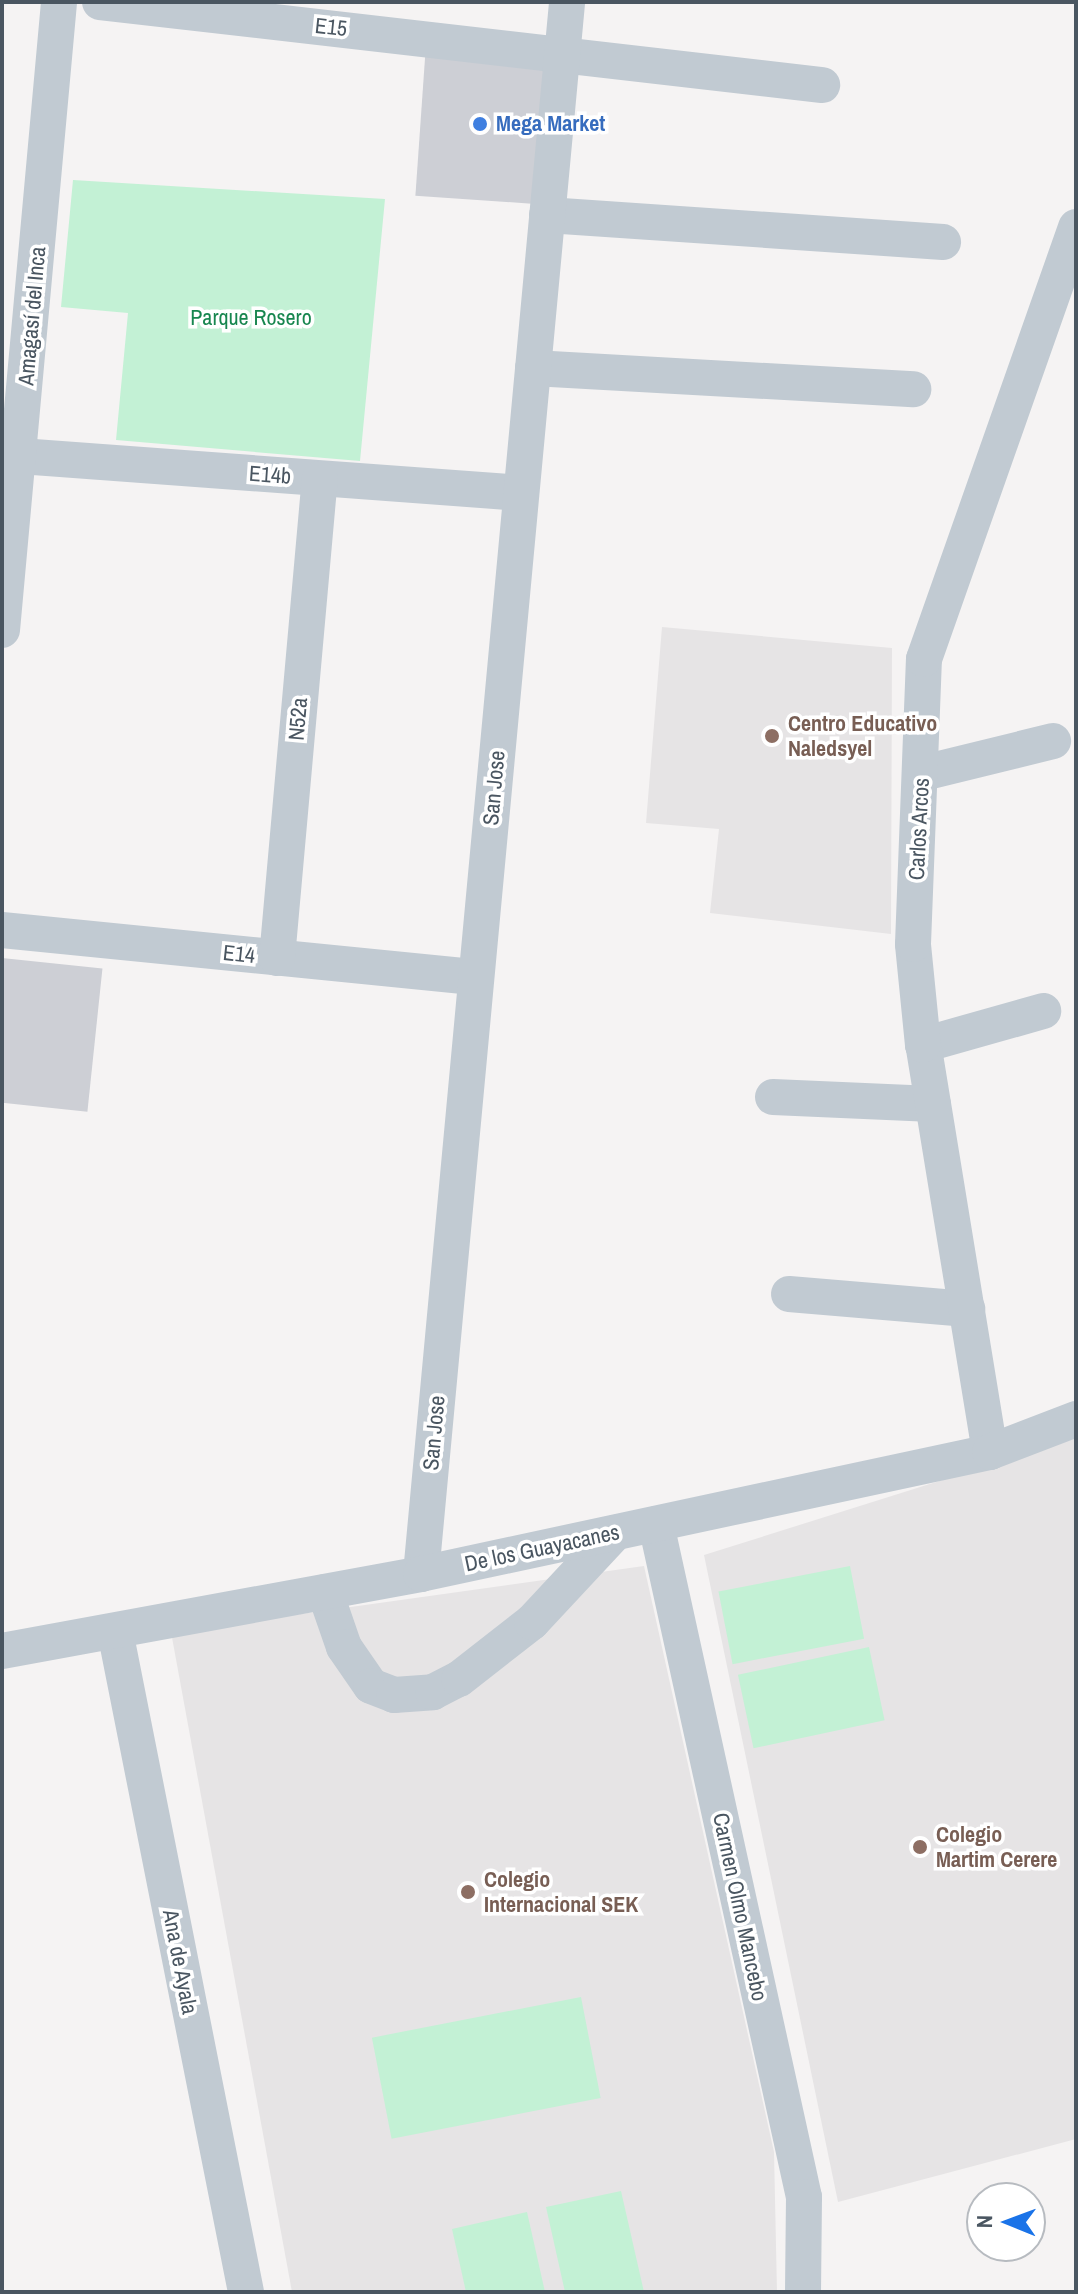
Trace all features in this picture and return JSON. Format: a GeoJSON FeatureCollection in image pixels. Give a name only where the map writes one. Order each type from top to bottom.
{"type":"FeatureCollection","features":[{"type":"Feature","properties":{"kind":"street","name":"Amagasí del Inca"},"geometry":{"type":"LineString","coordinates":[[2,630],[59,2]]}},
{"type":"Feature","properties":{"kind":"street","name":"E15"},"geometry":{"type":"LineString","coordinates":[[100,2],[562,52],[610,63],[822,85]]}},
{"type":"Feature","properties":{"kind":"street","name":"San Jose"},"geometry":{"type":"LineString","coordinates":[[421,1574],[567,2]]}},
{"type":"Feature","properties":{"kind":"street"},"geometry":{"type":"LineString","coordinates":[[547,215],[943,242]]}},
{"type":"Feature","properties":{"kind":"street","name":"Carlos Arcos"},"geometry":{"type":"LineString","coordinates":[[990,1452],[923,1045],[913,944],[923,773],[924,659],[1076,227]]}},
{"type":"Feature","properties":{"kind":"street"},"geometry":{"type":"LineString","coordinates":[[533,368],[913,389]]}},
{"type":"Feature","properties":{"kind":"street","name":"E14b"},"geometry":{"type":"LineString","coordinates":[[20,456],[521,493]]}},
{"type":"Feature","properties":{"kind":"street","name":"N52a"},"geometry":{"type":"LineString","coordinates":[[277,958],[320,479]]}},
{"type":"Feature","properties":{"kind":"street"},"geometry":{"type":"LineString","coordinates":[[923,773],[1053,741]]}},
{"type":"Feature","properties":{"kind":"street","name":"E14"},"geometry":{"type":"LineString","coordinates":[[2,930],[476,977]]}},
{"type":"Feature","properties":{"kind":"street"},"geometry":{"type":"LineString","coordinates":[[923,1045],[1043,1011]]}},
{"type":"Feature","properties":{"kind":"street"},"geometry":{"type":"LineString","coordinates":[[773,1097],[933,1104]]}},
{"type":"Feature","properties":{"kind":"street"},"geometry":{"type":"LineString","coordinates":[[789,1294],[967,1309]]}},
{"type":"Feature","properties":{"kind":"street","name":"De los Guayacanes"},"geometry":{"type":"LineString","coordinates":[[2,1651],[421,1574],[990,1452],[1076,1419]]}},
{"type":"Feature","properties":{"kind":"street","name":"Carmen Olmo Mancebo"},"geometry":{"type":"LineString","coordinates":[[656,1524],[804,2197],[803,2292]]}},
{"type":"Feature","properties":{"kind":"street"},"geometry":{"type":"LineString","coordinates":[[325,1592],[344,1647],[371,1686],[394,1695],[433,1692],[459,1679],[542,1614],[615,1533]]}},
{"type":"Feature","properties":{"kind":"street","name":"Ana de Ayala"},"geometry":{"type":"LineString","coordinates":[[115,1631],[246,2292]]}},
{"type":"Feature","properties":{"kind":"shaded area","name":"Centro Educativo Naledsyel"},"geometry":{"type":"Polygon","coordinates":[[[662,627],[892,648],[891,934],[710,913],[719,829],[646,823],[662,627]]]}},
{"type":"Feature","properties":{"kind":"shaded area","name":"Colegio Martim Cerere"},"geometry":{"type":"Polygon","coordinates":[[[1076,1438],[1076,2139],[838,2202],[704,1555],[1076,1438]]]}},
{"type":"Feature","properties":{"kind":"shaded area","name":"Colegio Internacional SEK"},"geometry":{"type":"Polygon","coordinates":[[[644,1566],[774,2152],[777,2292],[292,2292],[171,1632],[644,1566]]]}},
{"type":"Feature","properties":{"kind":"green space","name":"Parque Rosero"},"geometry":{"type":"Polygon","coordinates":[[[73,180],[385,199],[360,461],[116,440],[128,313],[61,307],[73,180]]]}},
{"type":"Feature","properties":{"kind":"green space"},"geometry":{"type":"Polygon","coordinates":[[[850,1566],[864,1639],[733,1664],[718,1592],[850,1566]]]}},
{"type":"Feature","properties":{"kind":"green space"},"geometry":{"type":"Polygon","coordinates":[[[869,1647],[885,1720],[754,1748],[738,1675],[869,1647]]]}},
{"type":"Feature","properties":{"kind":"green space"},"geometry":{"type":"Polygon","coordinates":[[[581,1997],[601,2098],[392,2139],[372,2038],[581,1997]]]}},
{"type":"Feature","properties":{"kind":"green space"},"geometry":{"type":"Polygon","coordinates":[[[621,2191],[644,2292],[565,2292],[546,2207],[621,2191]]]}},
{"type":"Feature","properties":{"kind":"green space"},"geometry":{"type":"Polygon","coordinates":[[[527,2212],[545,2292],[466,2292],[452,2229],[527,2212]]]}},
{"type":"Feature","properties":{"kind":"building","name":"Mega Market"},"geometry":{"type":"Polygon","coordinates":[[[426,44],[546,52],[535,204],[415,196],[426,44]]]}},
{"type":"Feature","properties":{"kind":"building"},"geometry":{"type":"Polygon","coordinates":[[[2,958],[102,969],[87,1112],[2,1103],[2,958]]]}},
{"type":"Feature","properties":{"kind":"place","name":"Mega Market"},"geometry":{"type":"Point","coordinates":[480,124]}},
{"type":"Feature","properties":{"kind":"place","name":"Centro Educativo Naledsyel"},"geometry":{"type":"Point","coordinates":[772,736]}},
{"type":"Feature","properties":{"kind":"place","name":"Colegio Martim Cerere"},"geometry":{"type":"Point","coordinates":[920,1847]}},
{"type":"Feature","properties":{"kind":"place","name":"Colegio Internacional SEK"},"geometry":{"type":"Point","coordinates":[468,1892]}}]}
